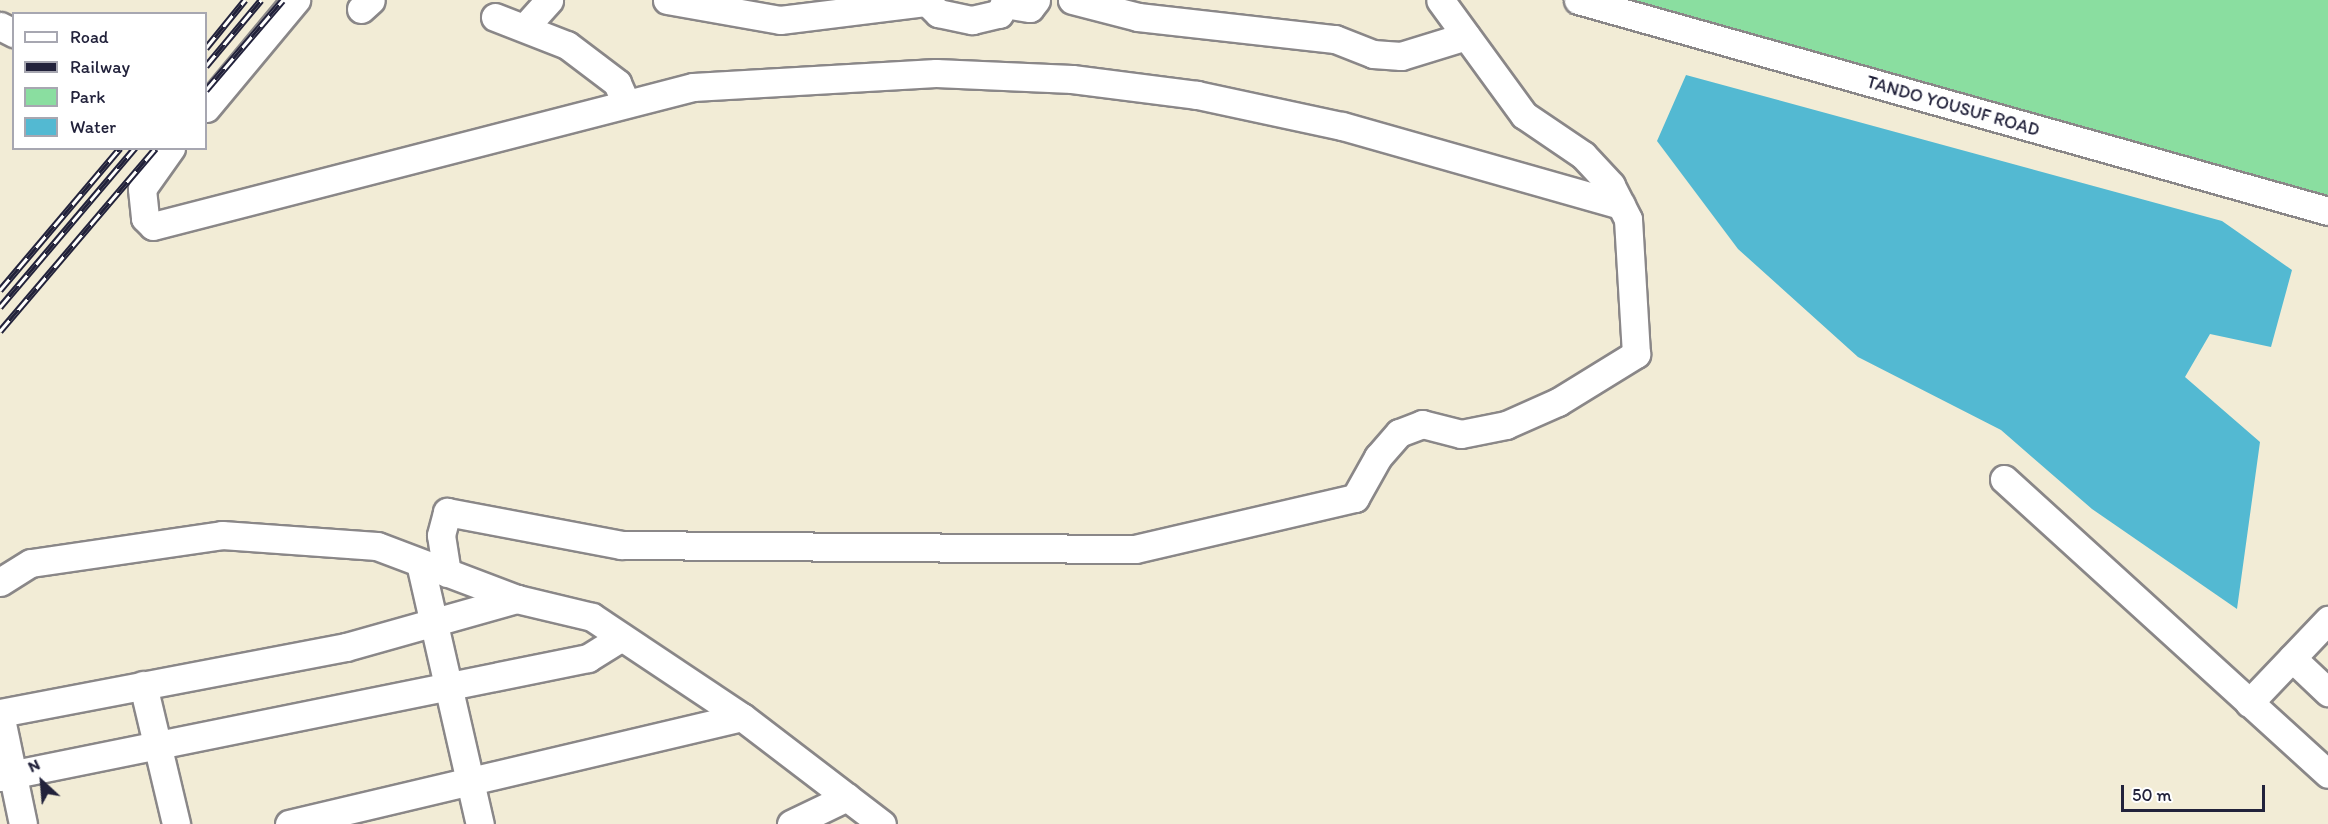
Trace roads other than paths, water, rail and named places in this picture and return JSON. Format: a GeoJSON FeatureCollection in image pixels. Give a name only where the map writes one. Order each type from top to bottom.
{"type":"FeatureCollection","features":[{"type":"Feature","properties":{"kind":"street"},"geometry":{"type":"LineString","coordinates":[[207,107],[296,0]]}},
{"type":"Feature","properties":{"kind":"street"},"geometry":{"type":"LineString","coordinates":[[525,27],[549,0]]}},
{"type":"Feature","properties":{"kind":"street"},"geometry":{"type":"LineString","coordinates":[[667,0],[780,20],[927,2],[938,13],[972,20],[999,14],[1005,4],[1030,9],[1036,0]]}},
{"type":"Feature","properties":{"kind":"street"},"geometry":{"type":"LineString","coordinates":[[1072,0],[1138,17],[1335,39],[1373,54],[1401,56],[1466,36]]}},
{"type":"Feature","properties":{"kind":"street"},"geometry":{"type":"LineString","coordinates":[[447,573],[441,535],[447,512],[621,545],[1135,549],[1355,498],[1399,433],[1422,424],[1461,434],[1506,425],[1558,402],[1636,354],[1628,219],[1621,205],[1583,155],[1524,115],[1440,0]]}},
{"type":"Feature","properties":{"kind":"street","name":"TANDO YOUSUF ROAD"},"geometry":{"type":"LineString","coordinates":[[1578,0],[2328,211]]}},
{"type":"Feature","properties":{"kind":"street"},"geometry":{"type":"LineString","coordinates":[[495,17],[567,45],[617,83],[625,101]]}},
{"type":"Feature","properties":{"kind":"street"},"geometry":{"type":"LineString","coordinates":[[170,150],[142,189],[145,218],[153,226],[625,101],[741,81],[936,73],[1072,79],[1197,95],[1342,126],[1621,205]]}},
{"type":"Feature","properties":{"kind":"street"},"geometry":{"type":"LineString","coordinates":[[2004,478],[2328,774]]}},
{"type":"Feature","properties":{"kind":"street"},"geometry":{"type":"LineString","coordinates":[[0,582],[31,563],[222,536],[377,546],[517,599],[592,617],[742,717],[882,824]]}},
{"type":"Feature","properties":{"kind":"street"},"geometry":{"type":"LineString","coordinates":[[420,563],[480,824]]}},
{"type":"Feature","properties":{"kind":"street"},"geometry":{"type":"LineString","coordinates":[[23,824],[7,776],[0,714],[346,647],[517,599]]}},
{"type":"Feature","properties":{"kind":"street"},"geometry":{"type":"LineString","coordinates":[[2249,703],[2328,620]]}},
{"type":"Feature","properties":{"kind":"street"},"geometry":{"type":"LineString","coordinates":[[7,776],[588,658],[621,637]]}},
{"type":"Feature","properties":{"kind":"street"},"geometry":{"type":"LineString","coordinates":[[2292,657],[2328,692]]}},
{"type":"Feature","properties":{"kind":"street"},"geometry":{"type":"LineString","coordinates":[[143,685],[176,824]]}},
{"type":"Feature","properties":{"kind":"street"},"geometry":{"type":"LineString","coordinates":[[289,824],[472,783],[742,717]]}},
{"type":"Feature","properties":{"kind":"street"},"geometry":{"type":"LineString","coordinates":[[791,824],[846,797]]}},
{"type":"Feature","properties":{"kind":"water"},"geometry":{"type":"Polygon","coordinates":[[[1686,75],[2222,221],[2292,270],[2271,347],[2210,334],[2185,377],[2260,442],[2237,609],[2092,509],[2001,430],[1858,357],[1738,249],[1657,141],[1686,75]]]}},
{"type":"Feature","properties":{"kind":"railway"},"geometry":{"type":"LineString","coordinates":[[207,47],[245,0]]}},
{"type":"Feature","properties":{"kind":"railway"},"geometry":{"type":"LineString","coordinates":[[207,65],[261,0]]}},
{"type":"Feature","properties":{"kind":"railway"},"geometry":{"type":"LineString","coordinates":[[207,89],[283,0]]}},
{"type":"Feature","properties":{"kind":"railway"},"geometry":{"type":"LineString","coordinates":[[0,290],[118,150]]}},
{"type":"Feature","properties":{"kind":"railway"},"geometry":{"type":"LineString","coordinates":[[0,307],[133,150]]}},
{"type":"Feature","properties":{"kind":"railway"},"geometry":{"type":"LineString","coordinates":[[0,331],[154,150]]}}]}
